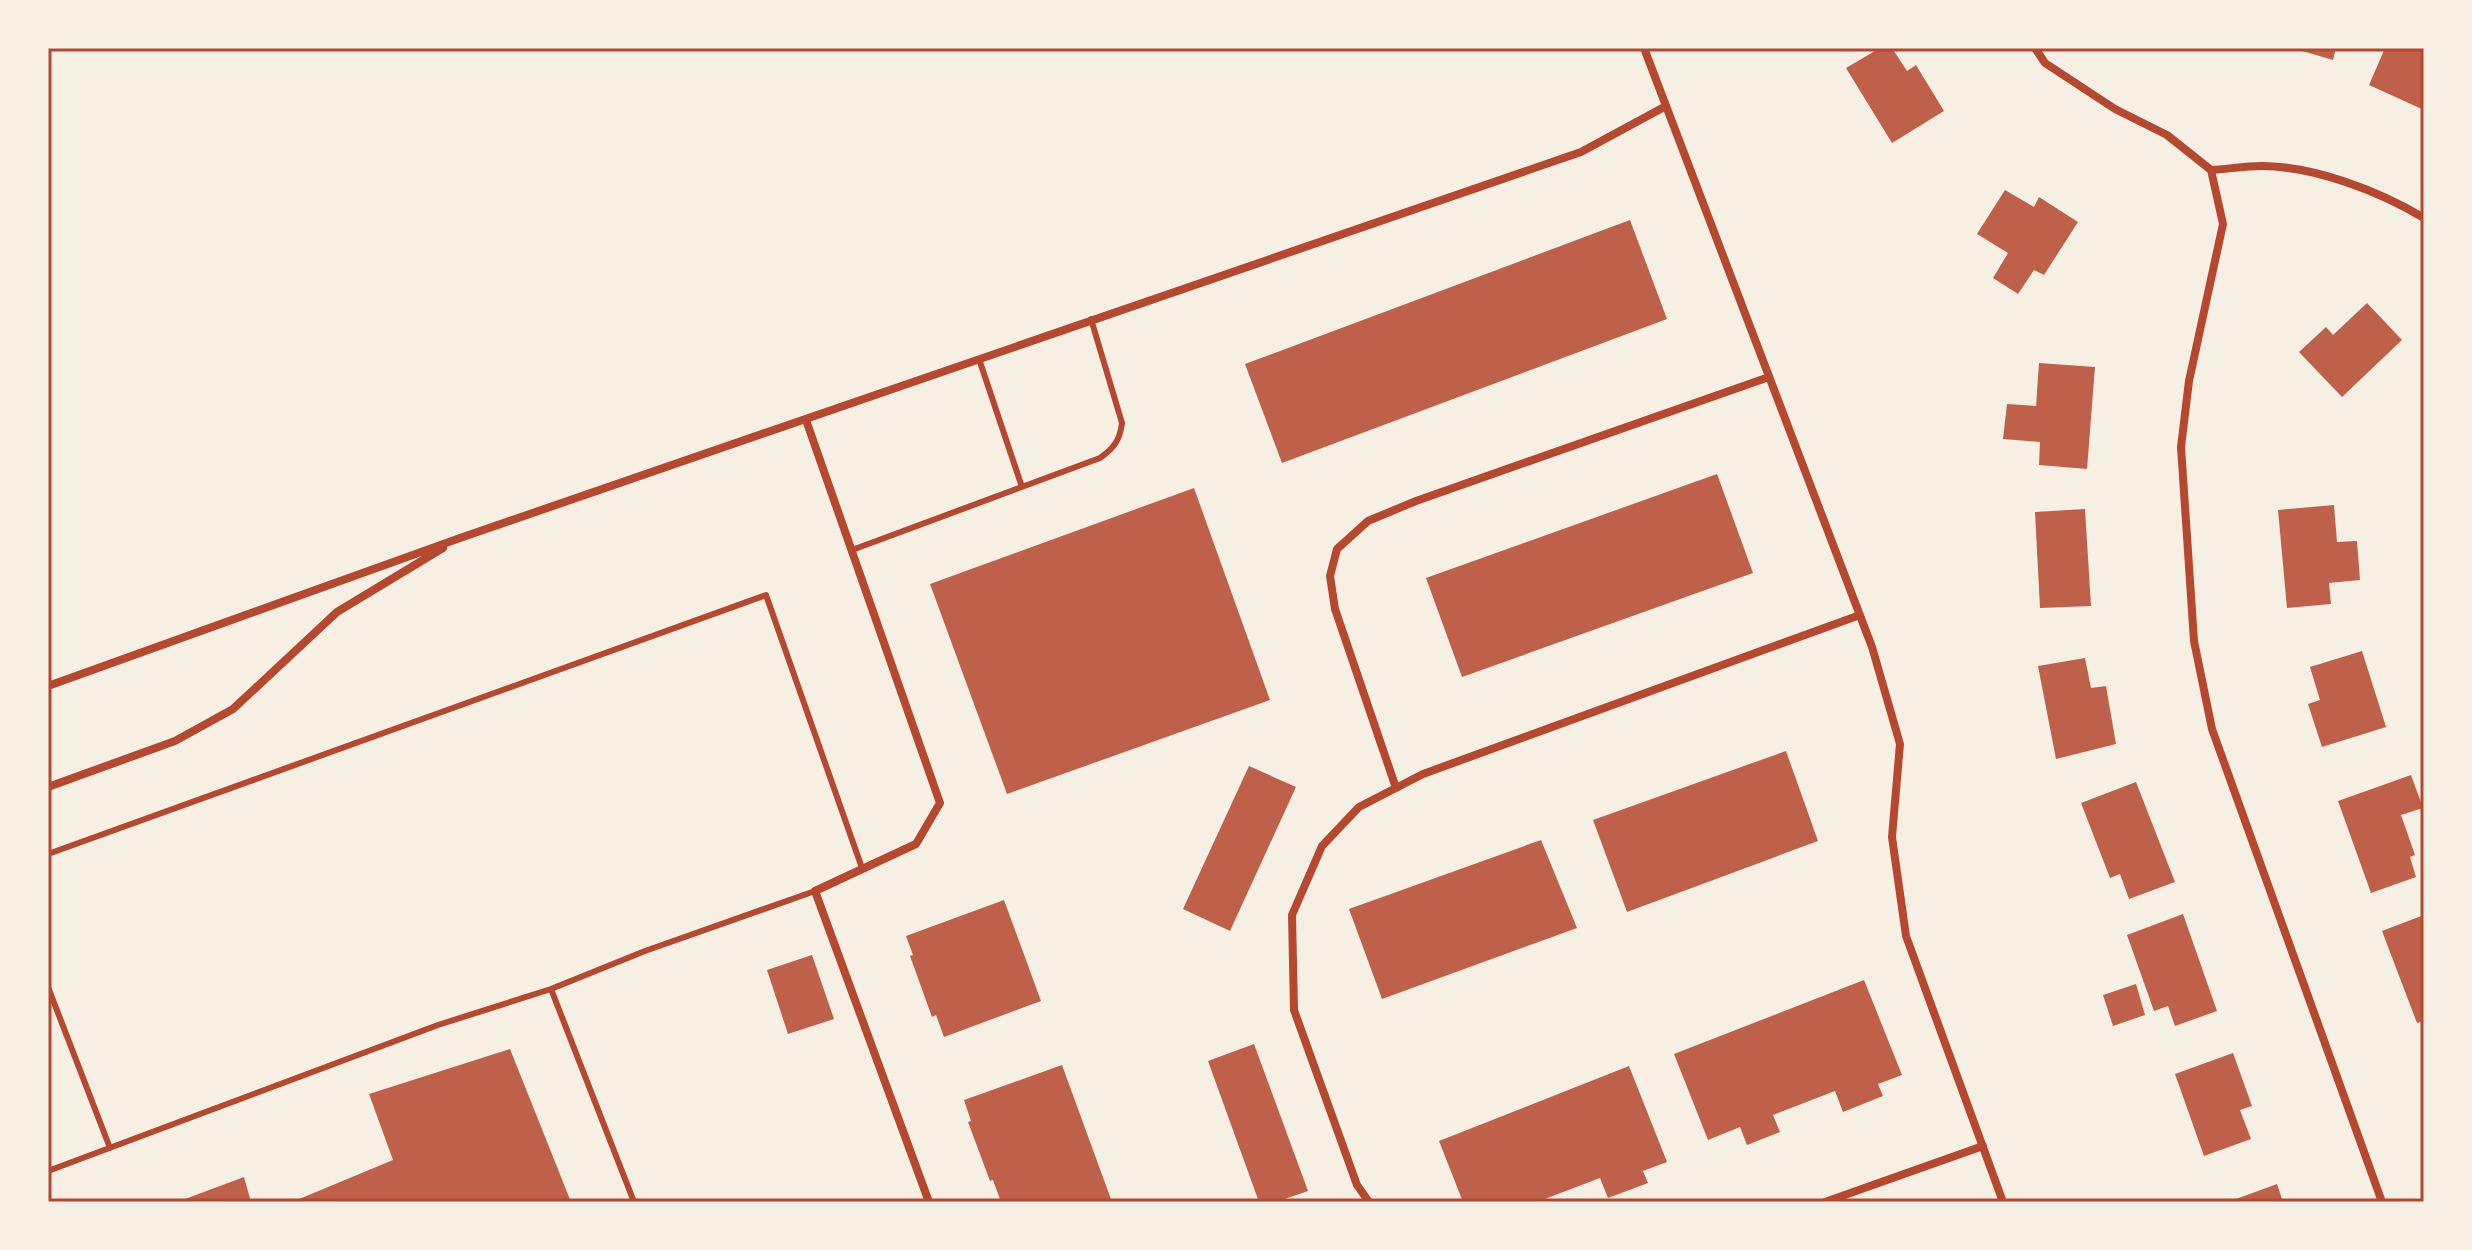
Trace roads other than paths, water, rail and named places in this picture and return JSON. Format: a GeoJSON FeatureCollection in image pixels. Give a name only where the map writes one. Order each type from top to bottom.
{"type":"FeatureCollection","features":[{"type":"Feature","properties":{"kind":"street"},"geometry":{"type":"LineString","coordinates":[[1644,48],[1872,647],[1900,744],[1892,837],[1906,936],[2003,1202]]}},
{"type":"Feature","properties":{"kind":"street"},"geometry":{"type":"LineString","coordinates":[[2035,48],[2045,63],[2115,109],[2167,135],[2211,170],[2223,224],[2189,381],[2181,447],[2194,641],[2212,729],[2382,1202]]}},
{"type":"Feature","properties":{"kind":"street"},"geometry":{"type":"LineString","coordinates":[[48,686],[460,538],[1581,152],[1666,106]]}},
{"type":"Feature","properties":{"kind":"street"},"geometry":{"type":"LineString","coordinates":[[2211,170],[2262,166],[2329,176],[2401,204],[2424,218]]}},
{"type":"Feature","properties":{"kind":"street"},"geometry":{"type":"LineString","coordinates":[[1396,788],[1335,609],[1330,576],[1337,549],[1368,521],[1416,501],[1769,377]]}},
{"type":"Feature","properties":{"kind":"street"},"geometry":{"type":"LineString","coordinates":[[806,420],[940,803],[916,844],[815,891],[929,1202]]}},
{"type":"Feature","properties":{"kind":"street"},"geometry":{"type":"LineString","coordinates":[[48,787],[175,741],[233,709],[337,612],[460,538]]}},
{"type":"Feature","properties":{"kind":"street"},"geometry":{"type":"LineString","coordinates":[[1369,1202],[1357,1185],[1294,1010],[1292,915],[1322,846],[1359,807],[1423,774],[1860,615]]}},
{"type":"Feature","properties":{"kind":"street"},"geometry":{"type":"LineString","coordinates":[[1825,1202],[1983,1146]]}},
{"type":"Feature","properties":{"kind":"lane"},"geometry":{"type":"LineString","coordinates":[[852,550],[1100,458],[1112,449],[1121,437],[1122,423],[1091,319]]}},
{"type":"Feature","properties":{"kind":"lane"},"geometry":{"type":"LineString","coordinates":[[979,359],[1022,487]]}},
{"type":"Feature","properties":{"kind":"lane"},"geometry":{"type":"LineString","coordinates":[[48,854],[766,595],[862,868]]}},
{"type":"Feature","properties":{"kind":"lane"},"geometry":{"type":"LineString","coordinates":[[48,1171],[438,1025],[551,989],[645,951],[815,891]]}},
{"type":"Feature","properties":{"kind":"lane"},"geometry":{"type":"LineString","coordinates":[[48,987],[110,1148]]}},
{"type":"Feature","properties":{"kind":"lane"},"geometry":{"type":"LineString","coordinates":[[551,989],[634,1202]]}}]}
